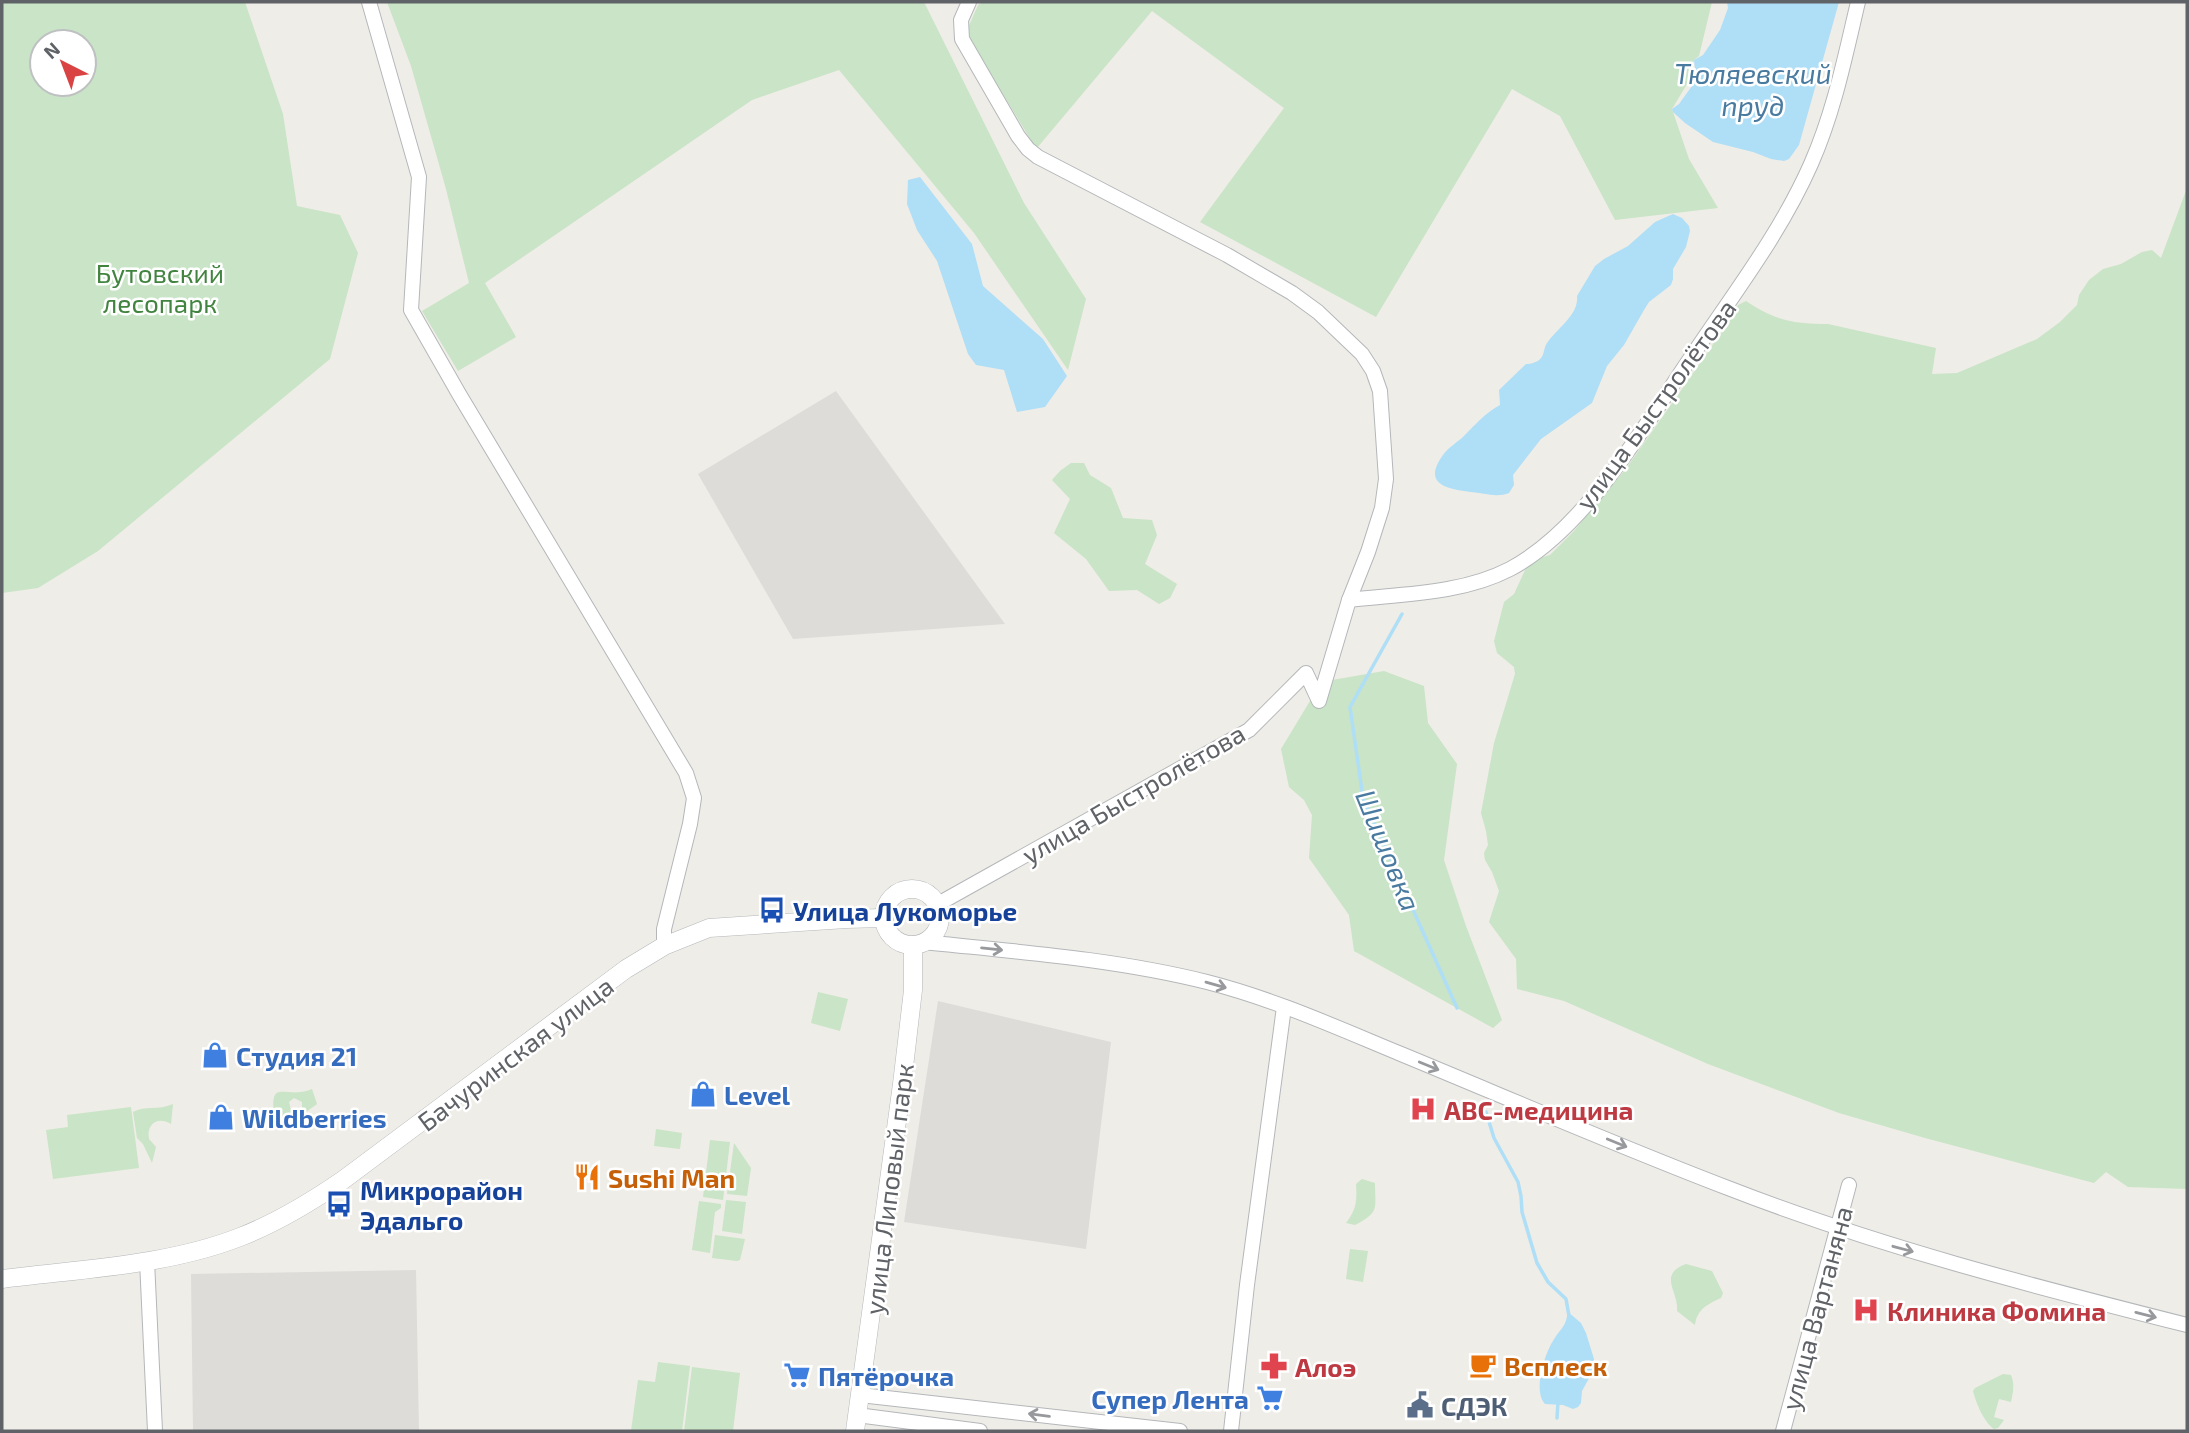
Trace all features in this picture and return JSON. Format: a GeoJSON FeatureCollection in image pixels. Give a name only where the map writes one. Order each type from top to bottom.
{"type":"FeatureCollection","features":[{"type":"Feature","properties":{"kind":"street"},"geometry":{"type":"LineString","coordinates":[[369,2],[419,177],[411,310],[686,773],[694,798],[664,929],[664,946]]}},
{"type":"Feature","properties":{"kind":"street"},"geometry":{"type":"LineString","coordinates":[[969,2],[961,20],[962,39],[1028,149],[1038,157],[1227,255],[1292,293],[1318,312],[1362,354],[1373,371],[1380,391],[1386,479],[1382,508],[1349,600]]}},
{"type":"Feature","properties":{"kind":"street","name":"улица Быстролётова"},"geometry":{"type":"LineString","coordinates":[[937,904],[1249,730],[1306,673],[1318,701],[1349,600],[1429,592],[1496,574],[1509,569],[1543,546],[1576,516],[1615,468],[1735,292],[1797,194],[1830,117],[1858,2]]}},
{"type":"Feature","properties":{"kind":"street"},"geometry":{"type":"LineString","coordinates":[[918,944],[933,936],[939,926],[940,915],[931,895],[910,888],[899,891],[890,898],[883,918],[892,938],[902,944],[1028,953],[1159,972],[1210,983],[1284,1007],[1728,1188],[1838,1228],[2011,1279],[2187,1325]]}},
{"type":"Feature","properties":{"kind":"street","name":"Бачуринская улица"},"geometry":{"type":"LineString","coordinates":[[2,1279],[147,1261],[201,1250],[239,1237],[298,1208],[328,1190],[626,969],[664,946],[709,928],[883,918]]}},
{"type":"Feature","properties":{"kind":"street","name":"улица Липовый парк"},"geometry":{"type":"LineString","coordinates":[[856,1423],[902,1084],[918,944]]}},
{"type":"Feature","properties":{"kind":"street"},"geometry":{"type":"LineString","coordinates":[[1231,1431],[1247,1285],[1284,1007]]}},
{"type":"Feature","properties":{"kind":"street","name":"улица Вартаняна"},"geometry":{"type":"LineString","coordinates":[[1783,1431],[1849,1185]]}},
{"type":"Feature","properties":{"kind":"street"},"geometry":{"type":"LineString","coordinates":[[147,1261],[155,1431]]}},
{"type":"Feature","properties":{"kind":"street"},"geometry":{"type":"LineString","coordinates":[[860,1395],[1180,1431]]}},
{"type":"Feature","properties":{"kind":"street"},"geometry":{"type":"LineString","coordinates":[[856,1423],[980,1431]]}},
{"type":"Feature","properties":{"kind":"shaded area"},"geometry":{"type":"Polygon","coordinates":[[[836,391],[1005,624],[793,639],[698,474],[836,391]]]}},
{"type":"Feature","properties":{"kind":"shaded area"},"geometry":{"type":"Polygon","coordinates":[[[938,1001],[1111,1042],[1086,1249],[904,1222],[938,1001]]]}},
{"type":"Feature","properties":{"kind":"shaded area"},"geometry":{"type":"Polygon","coordinates":[[[416,1270],[419,1431],[193,1431],[191,1274],[416,1270]]]}},
{"type":"Feature","properties":{"kind":"green space","name":"Бутовский лесопарк"},"geometry":{"type":"Polygon","coordinates":[[[2,2],[245,2],[283,114],[297,206],[340,215],[358,253],[330,359],[98,551],[38,588],[2,593],[2,2]]]}},
{"type":"Feature","properties":{"kind":"green space"},"geometry":{"type":"Polygon","coordinates":[[[387,2],[924,2],[1024,203],[1086,299],[1068,370],[974,233],[839,70],[752,100],[485,283],[516,337],[458,371],[422,311],[469,283],[411,66],[387,2]]]}},
{"type":"Feature","properties":{"kind":"green space"},"geometry":{"type":"Polygon","coordinates":[[[983,2],[1712,2],[1699,56],[1694,60],[1690,79],[1672,109],[1689,159],[1718,208],[1615,220],[1560,116],[1512,89],[1376,317],[1200,222],[1284,108],[1152,11],[1037,148],[971,42],[968,28],[978,5],[983,2]]]}},
{"type":"Feature","properties":{"kind":"green space"},"geometry":{"type":"Polygon","coordinates":[[[2187,188],[2187,1189],[2128,1187],[2106,1172],[2094,1183],[1839,1113],[1708,1064],[1564,1001],[1517,989],[1516,959],[1489,922],[1499,891],[1485,860],[1484,853],[1488,845],[1481,813],[1494,743],[1515,674],[1514,667],[1497,653],[1494,641],[1504,602],[1514,594],[1526,568],[1536,559],[1550,555],[1625,470],[1738,305],[1746,301],[1784,320],[1828,324],[1936,348],[1932,374],[1957,373],[2037,339],[2077,305],[2079,295],[2089,280],[2103,269],[2152,250],[2161,258],[2187,188]]]}},
{"type":"Feature","properties":{"kind":"green space"},"geometry":{"type":"Polygon","coordinates":[[[1071,463],[1084,463],[1090,475],[1111,488],[1123,518],[1152,520],[1157,535],[1145,564],[1177,584],[1170,598],[1159,604],[1137,590],[1109,591],[1086,559],[1054,533],[1070,499],[1052,480],[1071,463]]]}},
{"type":"Feature","properties":{"kind":"green space"},"geometry":{"type":"Polygon","coordinates":[[[1384,671],[1424,686],[1428,723],[1457,764],[1444,860],[1502,1020],[1493,1028],[1354,951],[1349,915],[1309,858],[1312,815],[1304,800],[1289,787],[1281,749],[1313,696],[1332,680],[1384,671]]]}},
{"type":"Feature","properties":{"kind":"green space"},"geometry":{"type":"Polygon","coordinates":[[[818,992],[848,999],[840,1031],[811,1023],[818,992]]]}},
{"type":"Feature","properties":{"kind":"green space"},"geometry":{"type":"Polygon","coordinates":[[[312,1089],[317,1104],[306,1112],[302,1108],[302,1102],[294,1098],[289,1102],[291,1110],[304,1115],[299,1125],[290,1130],[275,1124],[273,1108],[276,1094],[312,1089]]]}},
{"type":"Feature","properties":{"kind":"green space"},"geometry":{"type":"Polygon","coordinates":[[[173,1104],[171,1124],[158,1121],[149,1129],[149,1139],[156,1147],[152,1163],[137,1138],[133,1112],[173,1104]]]}},
{"type":"Feature","properties":{"kind":"green space"},"geometry":{"type":"Polygon","coordinates":[[[131,1107],[139,1168],[53,1179],[46,1130],[68,1127],[67,1115],[131,1107]]]}},
{"type":"Feature","properties":{"kind":"green space"},"geometry":{"type":"Polygon","coordinates":[[[656,1129],[682,1133],[680,1149],[654,1146],[656,1129]]]}},
{"type":"Feature","properties":{"kind":"green space"},"geometry":{"type":"Polygon","coordinates":[[[710,1140],[730,1142],[723,1200],[703,1197],[710,1140]]]}},
{"type":"Feature","properties":{"kind":"green space"},"geometry":{"type":"Polygon","coordinates":[[[734,1143],[751,1168],[747,1196],[727,1194],[734,1143]]]}},
{"type":"Feature","properties":{"kind":"green space"},"geometry":{"type":"Polygon","coordinates":[[[1362,1179],[1375,1183],[1374,1209],[1369,1217],[1355,1225],[1346,1223],[1356,1204],[1356,1184],[1362,1179]]]}},
{"type":"Feature","properties":{"kind":"green space"},"geometry":{"type":"Polygon","coordinates":[[[726,1200],[746,1202],[742,1234],[722,1231],[726,1200]]]}},
{"type":"Feature","properties":{"kind":"green space"},"geometry":{"type":"Polygon","coordinates":[[[699,1201],[721,1204],[721,1208],[715,1212],[710,1253],[692,1250],[699,1201]]]}},
{"type":"Feature","properties":{"kind":"green space"},"geometry":{"type":"Polygon","coordinates":[[[715,1235],[745,1239],[740,1260],[712,1258],[715,1235]]]}},
{"type":"Feature","properties":{"kind":"green space"},"geometry":{"type":"Polygon","coordinates":[[[1350,1249],[1368,1251],[1363,1282],[1346,1279],[1350,1249]]]}},
{"type":"Feature","properties":{"kind":"green space"},"geometry":{"type":"Polygon","coordinates":[[[1686,1264],[1712,1271],[1723,1293],[1721,1298],[1701,1311],[1695,1325],[1677,1311],[1671,1284],[1673,1273],[1686,1264]]]}},
{"type":"Feature","properties":{"kind":"green space"},"geometry":{"type":"Polygon","coordinates":[[[658,1362],[690,1366],[682,1431],[631,1431],[638,1380],[655,1382],[658,1362]]]}},
{"type":"Feature","properties":{"kind":"green space"},"geometry":{"type":"Polygon","coordinates":[[[692,1367],[740,1373],[733,1431],[684,1431],[692,1367]]]}},
{"type":"Feature","properties":{"kind":"green space"},"geometry":{"type":"Polygon","coordinates":[[[2003,1374],[2011,1375],[2011,1402],[1999,1399],[1994,1417],[2004,1420],[1994,1429],[1981,1412],[1973,1391],[2003,1374]]]}},
{"type":"Feature","properties":{"kind":"water","name":"Тюляевский пруд"},"geometry":{"type":"Polygon","coordinates":[[[1727,2],[1839,2],[1799,145],[1789,159],[1784,161],[1713,142],[1673,112],[1672,109],[1692,86],[1690,79],[1695,69],[1694,60],[1703,55],[1720,30],[1728,8],[1727,2]]]}},
{"type":"Feature","properties":{"kind":"water"},"geometry":{"type":"Polygon","coordinates":[[[920,177],[972,244],[983,286],[1043,339],[1067,376],[1045,407],[1017,412],[1004,370],[976,365],[968,354],[937,261],[917,230],[907,204],[908,180],[920,177]]]}},
{"type":"Feature","properties":{"kind":"water"},"geometry":{"type":"Polygon","coordinates":[[[1673,214],[1682,218],[1690,231],[1686,247],[1673,269],[1671,285],[1649,302],[1624,345],[1607,366],[1592,403],[1541,439],[1513,475],[1514,485],[1509,493],[1485,494],[1453,489],[1440,483],[1435,473],[1443,455],[1485,415],[1500,405],[1499,390],[1526,364],[1541,358],[1547,343],[1575,309],[1577,296],[1595,266],[1628,246],[1655,222],[1673,214]]]}},
{"type":"Feature","properties":{"kind":"water"},"geometry":{"type":"Polygon","coordinates":[[[1568,1312],[1581,1323],[1594,1359],[1593,1371],[1582,1391],[1581,1403],[1573,1409],[1563,1405],[1545,1404],[1540,1391],[1546,1355],[1564,1325],[1568,1312]]]}},
{"type":"Feature","properties":{"kind":"waterway","name":"Шишовка"},"geometry":{"type":"LineString","coordinates":[[1402,614],[1350,707],[1363,798],[1457,1008]]}},
{"type":"Feature","properties":{"kind":"waterway","name":"Шишовка"},"geometry":{"type":"LineString","coordinates":[[1486,1112],[1494,1138],[1518,1182],[1522,1212],[1537,1263],[1548,1282],[1566,1299],[1569,1316]]}},
{"type":"Feature","properties":{"kind":"waterway","name":"Шишовка"},"geometry":{"type":"LineString","coordinates":[[1557,1418],[1558,1402]]}},
{"type":"Feature","properties":{"kind":"place","name":"Улица Лукоморье"},"geometry":{"type":"Point","coordinates":[772,910]}},
{"type":"Feature","properties":{"kind":"place","name":"Студия 21"},"geometry":{"type":"Point","coordinates":[215,1055]}},
{"type":"Feature","properties":{"kind":"place","name":"Level"},"geometry":{"type":"Point","coordinates":[703,1094]}},
{"type":"Feature","properties":{"kind":"place","name":"ABC-медицина"},"geometry":{"type":"Point","coordinates":[1423,1109]}},
{"type":"Feature","properties":{"kind":"place","name":"Wildberries"},"geometry":{"type":"Point","coordinates":[221,1117]}},
{"type":"Feature","properties":{"kind":"place","name":"Sushi Man"},"geometry":{"type":"Point","coordinates":[587,1177]}},
{"type":"Feature","properties":{"kind":"place","name":"Микрорайон Эдальго"},"geometry":{"type":"Point","coordinates":[339,1204]}},
{"type":"Feature","properties":{"kind":"place","name":"Клиника Фомина"},"geometry":{"type":"Point","coordinates":[1866,1310]}},
{"type":"Feature","properties":{"kind":"place","name":"Всплеск"},"geometry":{"type":"Point","coordinates":[1483,1365]}},
{"type":"Feature","properties":{"kind":"place","name":"Алоэ"},"geometry":{"type":"Point","coordinates":[1274,1366]}},
{"type":"Feature","properties":{"kind":"place","name":"Пятёрочка"},"geometry":{"type":"Point","coordinates":[797,1375]}},
{"type":"Feature","properties":{"kind":"place","name":"Супер Лента"},"geometry":{"type":"Point","coordinates":[1270,1398]}},
{"type":"Feature","properties":{"kind":"place","name":"СДЭК"},"geometry":{"type":"Point","coordinates":[1420,1405]}}]}
